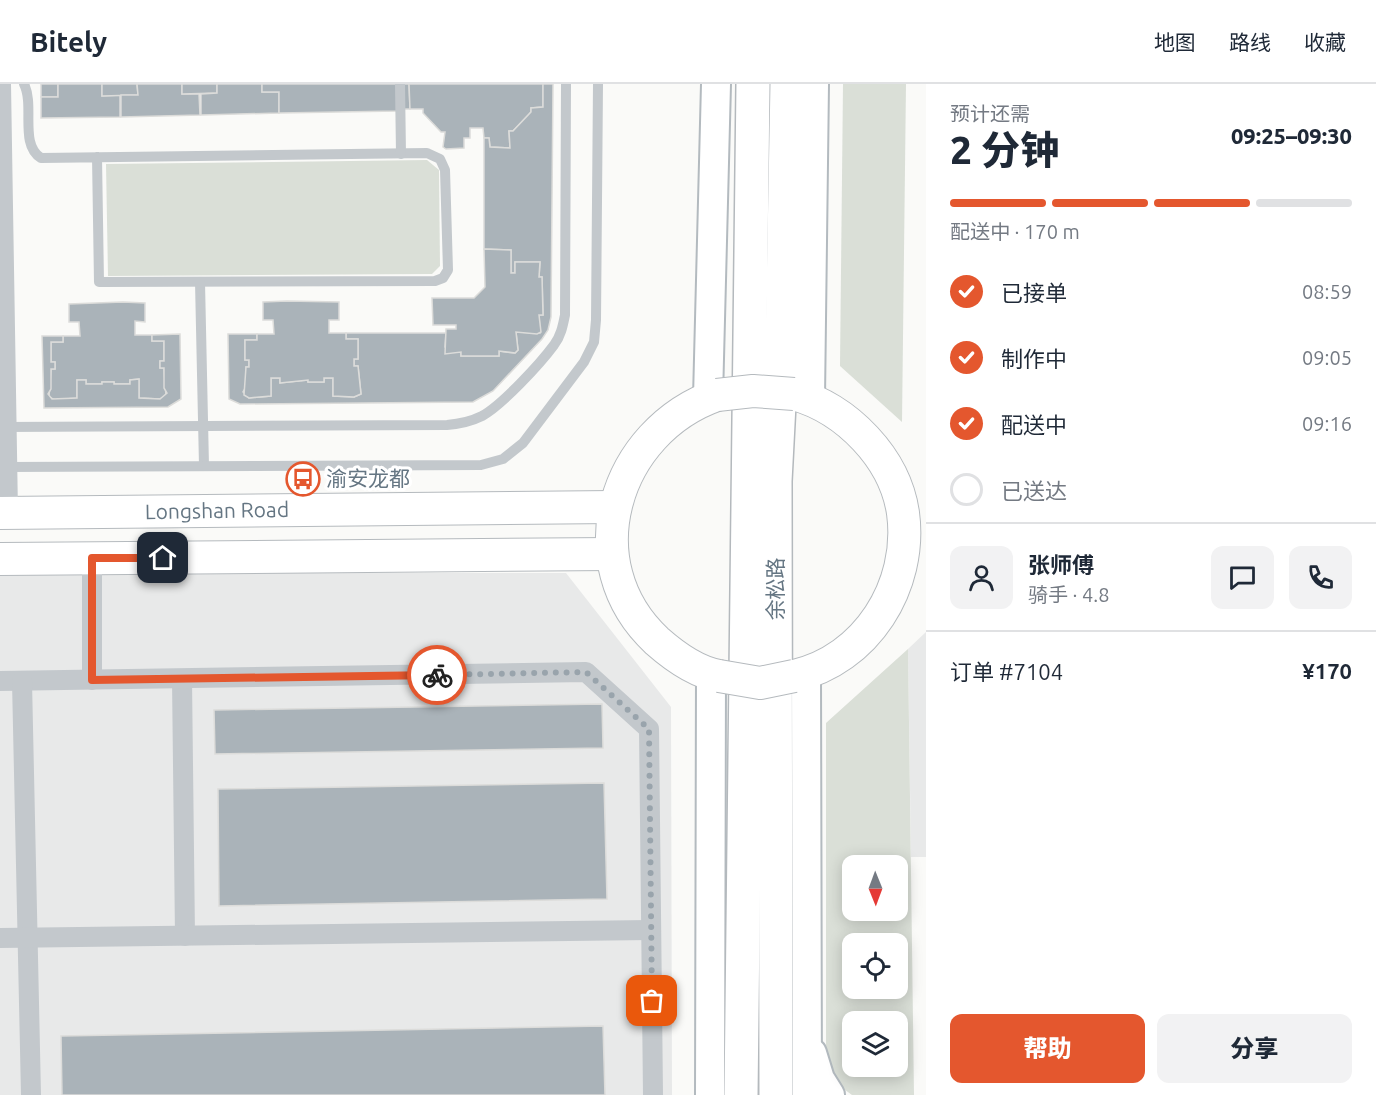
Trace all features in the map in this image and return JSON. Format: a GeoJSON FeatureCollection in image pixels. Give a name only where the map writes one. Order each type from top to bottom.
{"type":"FeatureCollection","features":[{"type":"Feature","properties":{"kind":"highway","name":"余松路"},"geometry":{"type":"LineString","coordinates":[[741,1095],[753,84]]}},
{"type":"Feature","properties":{"kind":"highway","name":"余松路"},"geometry":{"type":"LineString","coordinates":[[776,1095],[775,481],[782,347],[787,84]]}},
{"type":"Feature","properties":{"kind":"main road"},"geometry":{"type":"LineString","coordinates":[[712,397],[716,84]]}},
{"type":"Feature","properties":{"kind":"main road"},"geometry":{"type":"LineString","coordinates":[[802,396],[814,84]]}},
{"type":"Feature","properties":{"kind":"main road"},"geometry":{"type":"LineString","coordinates":[[753,391],[802,396],[839,415],[869,441],[914,513],[914,558],[872,629],[843,655],[800,675],[760,682],[715,676],[674,657],[644,629],[623,594],[612,554],[614,507],[632,462],[662,426],[712,397],[753,391]]}},
{"type":"Feature","properties":{"kind":"main road","name":"Longshan Road"},"geometry":{"type":"LineString","coordinates":[[4,513],[614,507]]}},
{"type":"Feature","properties":{"kind":"main road"},"geometry":{"type":"LineString","coordinates":[[0,559],[612,554]]}},
{"type":"Feature","properties":{"kind":"main road"},"geometry":{"type":"LineString","coordinates":[[800,675],[808,1041],[807,1095]]}},
{"type":"Feature","properties":{"kind":"main road"},"geometry":{"type":"LineString","coordinates":[[710,1095],[715,676]]}},
{"type":"Feature","properties":{"kind":"main road"},"geometry":{"type":"LineString","coordinates":[[808,1041],[820,1079],[830,1095]]}},
{"type":"Feature","properties":{"kind":"street"},"geometry":{"type":"LineString","coordinates":[[2,84],[4,513]]}},
{"type":"Feature","properties":{"kind":"street"},"geometry":{"type":"LineString","coordinates":[[92,558],[92,680]]}},
{"type":"Feature","properties":{"kind":"street"},"geometry":{"type":"LineString","coordinates":[[0,681],[586,672],[649,729],[653,1095]]}},
{"type":"Feature","properties":{"kind":"street"},"geometry":{"type":"LineString","coordinates":[[182,680],[185,936]]}},
{"type":"Feature","properties":{"kind":"street"},"geometry":{"type":"LineString","coordinates":[[22,681],[31,1095]]}},
{"type":"Feature","properties":{"kind":"street"},"geometry":{"type":"LineString","coordinates":[[0,938],[651,930]]}},
{"type":"Feature","properties":{"kind":"lane"},"geometry":{"type":"LineString","coordinates":[[24,84],[29,100],[30,145],[36,155],[41,158],[97,157],[401,154],[427,153],[440,159],[445,170],[448,270],[443,278],[435,281],[99,282],[97,157]]}},
{"type":"Feature","properties":{"kind":"lane"},"geometry":{"type":"LineString","coordinates":[[400,84],[401,154]]}},
{"type":"Feature","properties":{"kind":"lane"},"geometry":{"type":"LineString","coordinates":[[3,427],[447,425],[465,423],[498,406],[555,344],[565,315],[566,84]]}},
{"type":"Feature","properties":{"kind":"lane"},"geometry":{"type":"LineString","coordinates":[[4,467],[481,465],[502,459],[523,443],[584,362],[594,342],[598,84]]}},
{"type":"Feature","properties":{"kind":"lane"},"geometry":{"type":"LineString","coordinates":[[200,282],[204,466]]}},
{"type":"Feature","properties":{"kind":"shaded area"},"geometry":{"type":"Polygon","coordinates":[[[843,84],[906,84],[902,422],[840,366],[843,84]]]}},
{"type":"Feature","properties":{"kind":"shaded area"},"geometry":{"type":"Polygon","coordinates":[[[427,160],[439,170],[440,266],[432,274],[108,276],[106,164],[427,160]]]}},
{"type":"Feature","properties":{"kind":"shaded area"},"geometry":{"type":"Polygon","coordinates":[[[0,573],[566,573],[671,707],[672,1095],[0,1095],[0,573]]]}},
{"type":"Feature","properties":{"kind":"shaded area"},"geometry":{"type":"Polygon","coordinates":[[[926,632],[926,857],[911,857],[908,649],[926,632]]]}},
{"type":"Feature","properties":{"kind":"shaded area"},"geometry":{"type":"Polygon","coordinates":[[[908,649],[914,1095],[852,1095],[826,1076],[826,723],[908,649]]]}},
{"type":"Feature","properties":{"kind":"building"},"geometry":{"type":"Polygon","coordinates":[[[41,84],[58,84],[58,97],[41,97],[41,84]]]}},
{"type":"Feature","properties":{"kind":"building"},"geometry":{"type":"Polygon","coordinates":[[[58,84],[102,84],[102,96],[120,95],[120,117],[41,118],[41,97],[58,97],[58,84]]]}},
{"type":"Feature","properties":{"kind":"building"},"geometry":{"type":"Polygon","coordinates":[[[102,84],[137,84],[138,95],[102,96],[102,84]]]}},
{"type":"Feature","properties":{"kind":"building"},"geometry":{"type":"Polygon","coordinates":[[[137,84],[182,84],[182,94],[199,94],[200,115],[121,117],[121,95],[138,95],[137,84]]]}},
{"type":"Feature","properties":{"kind":"building"},"geometry":{"type":"Polygon","coordinates":[[[182,84],[217,84],[217,93],[182,94],[182,84]]]}},
{"type":"Feature","properties":{"kind":"building"},"geometry":{"type":"Polygon","coordinates":[[[217,84],[262,84],[262,92],[279,92],[279,113],[201,115],[201,94],[217,93],[217,84]]]}},
{"type":"Feature","properties":{"kind":"building"},"geometry":{"type":"Polygon","coordinates":[[[262,84],[398,84],[398,111],[279,113],[279,92],[262,92],[262,84]]]}},
{"type":"Feature","properties":{"kind":"building"},"geometry":{"type":"Polygon","coordinates":[[[402,84],[409,84],[410,109],[402,109],[402,84]]]}},
{"type":"Feature","properties":{"kind":"building"},"geometry":{"type":"Polygon","coordinates":[[[409,84],[543,84],[543,107],[531,108],[531,112],[513,131],[509,131],[510,148],[490,147],[489,138],[484,138],[483,128],[470,128],[470,138],[464,138],[464,148],[446,149],[443,147],[445,132],[441,132],[423,113],[423,109],[410,109],[409,84]]]}},
{"type":"Feature","properties":{"kind":"building"},"geometry":{"type":"Polygon","coordinates":[[[543,84],[553,84],[551,317],[548,330],[542,339],[493,391],[473,402],[240,404],[229,399],[228,334],[257,334],[257,340],[245,340],[245,360],[249,360],[249,367],[246,367],[246,387],[243,392],[249,398],[271,396],[271,378],[280,378],[280,383],[308,380],[308,382],[324,382],[324,378],[333,378],[333,396],[354,397],[361,394],[358,366],[354,366],[354,359],[358,359],[358,339],[346,339],[346,333],[446,333],[445,347],[451,352],[461,352],[461,356],[499,356],[499,351],[515,353],[518,350],[516,332],[540,333],[539,315],[543,315],[542,277],[539,277],[540,262],[515,262],[515,273],[511,273],[511,250],[484,249],[484,138],[489,138],[490,147],[510,148],[509,131],[513,131],[531,112],[531,108],[543,107],[543,84]]]}},
{"type":"Feature","properties":{"kind":"building"},"geometry":{"type":"Polygon","coordinates":[[[484,249],[511,250],[511,273],[515,273],[515,262],[540,262],[539,277],[542,277],[543,315],[539,315],[541,332],[537,334],[516,332],[518,350],[515,353],[499,351],[499,356],[461,356],[461,352],[445,354],[446,329],[456,329],[456,325],[433,325],[432,298],[474,298],[485,287],[484,249]]]}},
{"type":"Feature","properties":{"kind":"building"},"geometry":{"type":"Polygon","coordinates":[[[263,302],[339,302],[339,320],[329,320],[329,333],[346,333],[346,339],[358,339],[358,359],[354,359],[354,366],[358,366],[361,394],[354,397],[333,396],[333,378],[324,378],[324,382],[308,382],[308,380],[280,383],[280,378],[271,378],[271,396],[249,398],[244,395],[246,367],[249,367],[249,360],[245,360],[245,340],[257,340],[257,334],[274,334],[273,320],[263,320],[263,302]]]}},
{"type":"Feature","properties":{"kind":"building"},"geometry":{"type":"Polygon","coordinates":[[[145,303],[145,322],[135,321],[135,335],[152,335],[152,341],[164,341],[164,361],[160,361],[160,368],[164,368],[166,396],[160,399],[139,398],[139,379],[130,380],[130,384],[102,382],[102,384],[86,384],[86,380],[77,380],[77,398],[55,400],[49,397],[51,369],[55,369],[55,362],[51,362],[51,342],[63,342],[63,336],[80,336],[79,322],[69,322],[69,304],[145,303]]]}},
{"type":"Feature","properties":{"kind":"building"},"geometry":{"type":"Polygon","coordinates":[[[180,334],[181,399],[168,407],[44,408],[42,336],[63,336],[63,342],[51,342],[51,362],[55,362],[55,369],[51,369],[51,389],[48,394],[52,399],[77,398],[77,380],[86,380],[86,384],[114,382],[114,384],[130,384],[130,380],[139,379],[139,398],[160,399],[167,393],[164,388],[164,368],[160,368],[160,361],[164,361],[164,341],[152,341],[152,335],[180,334]]]}},
{"type":"Feature","properties":{"kind":"building"},"geometry":{"type":"Polygon","coordinates":[[[602,704],[603,748],[215,754],[214,710],[602,704]]]}},
{"type":"Feature","properties":{"kind":"building"},"geometry":{"type":"Polygon","coordinates":[[[604,783],[607,899],[219,906],[218,789],[604,783]]]}},
{"type":"Feature","properties":{"kind":"building"},"geometry":{"type":"Polygon","coordinates":[[[603,1026],[605,1095],[62,1095],[61,1036],[603,1026]]]}},
{"type":"Feature","properties":{"kind":"way so far"},"geometry":{"type":"LineString","coordinates":[[437,675],[586,672],[649,729],[652,1001]]}},
{"type":"Feature","properties":{"kind":"place","name":"渝安龙都"},"geometry":{"type":"Point","coordinates":[303,479]}},
{"type":"Feature","properties":{"kind":"route"},"geometry":{"type":"LineString","coordinates":[[163,558],[92,558],[92,680],[437,675]]}}]}
